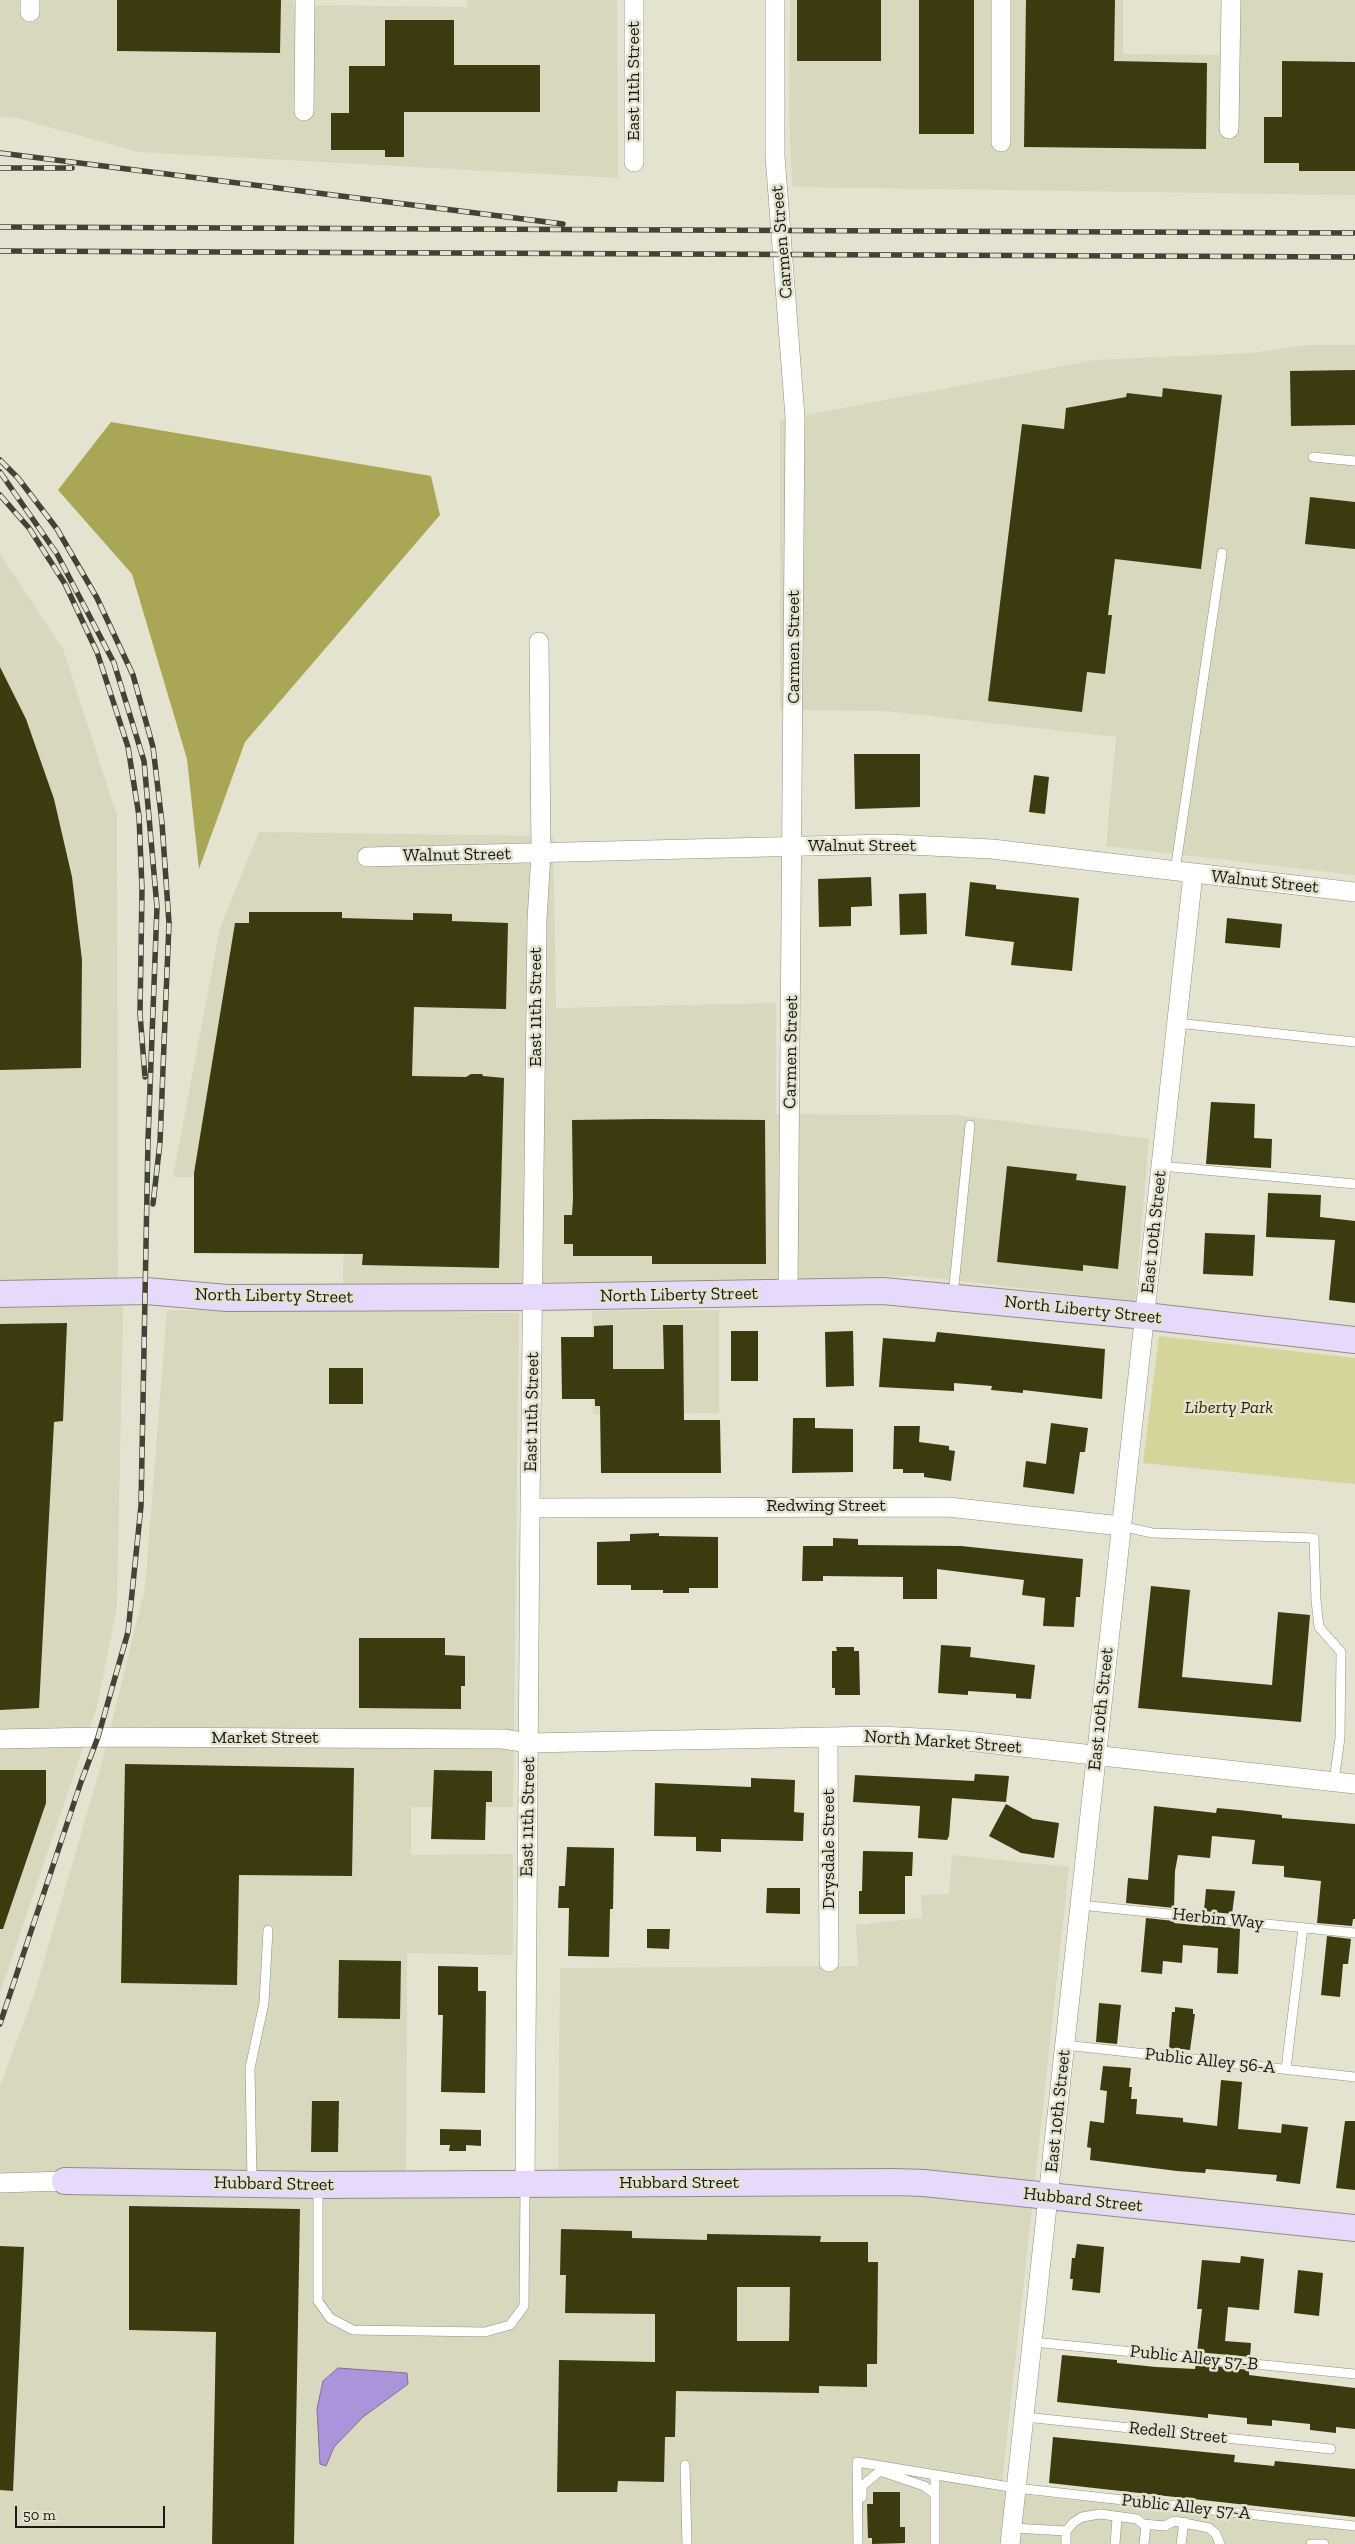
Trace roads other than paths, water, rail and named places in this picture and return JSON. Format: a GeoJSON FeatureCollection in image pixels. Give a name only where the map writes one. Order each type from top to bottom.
{"type":"FeatureCollection","features":[{"type":"Feature","properties":{"kind":"street"},"geometry":{"type":"LineString","coordinates":[[304,111],[305,0]]}},
{"type":"Feature","properties":{"kind":"street","name":"East 11th Street"},"geometry":{"type":"LineString","coordinates":[[634,0],[634,162]]}},
{"type":"Feature","properties":{"kind":"street","name":"Carmen Street"},"geometry":{"type":"LineString","coordinates":[[775,0],[775,156],[795,417],[788,1294]]}},
{"type":"Feature","properties":{"kind":"street"},"geometry":{"type":"LineString","coordinates":[[1001,0],[1001,142]]}},
{"type":"Feature","properties":{"kind":"street"},"geometry":{"type":"LineString","coordinates":[[1229,129],[1231,0]]}},
{"type":"Feature","properties":{"kind":"street","name":"East 11th Street"},"geometry":{"type":"LineString","coordinates":[[525,2183],[537,920],[541,853],[539,642]]}},
{"type":"Feature","properties":{"kind":"street","name":"Walnut Street"},"geometry":{"type":"LineString","coordinates":[[367,857],[888,844],[992,849],[1355,892]]}},
{"type":"Feature","properties":{"kind":"street","name":"East 10th Street"},"geometry":{"type":"LineString","coordinates":[[1011,2536],[1177,1023],[1184,873]]}},
{"type":"Feature","properties":{"kind":"street","name":"North Liberty Street"},"geometry":{"type":"LineString","coordinates":[[0,1294],[146,1291],[227,1298],[534,1297],[883,1291],[953,1296],[1355,1340]]}},
{"type":"Feature","properties":{"kind":"street","name":"Redwing Street"},"geometry":{"type":"LineString","coordinates":[[530,1508],[948,1507],[1121,1526]]}},
{"type":"Feature","properties":{"kind":"street","name":"North Market Street"},"geometry":{"type":"LineString","coordinates":[[529,1743],[880,1736],[958,1740],[1355,1784]]}},
{"type":"Feature","properties":{"kind":"street","name":"Market Street"},"geometry":{"type":"LineString","coordinates":[[0,1739],[98,1737],[503,1739],[529,1743]]}},
{"type":"Feature","properties":{"kind":"street","name":"Drysdale Street"},"geometry":{"type":"LineString","coordinates":[[828,1737],[829,1962]]}},
{"type":"Feature","properties":{"kind":"street","name":"Hubbard Street"},"geometry":{"type":"LineString","coordinates":[[0,2183],[65,2181],[318,2185],[894,2182],[924,2183],[1355,2228]]}},
{"type":"Feature","properties":{"kind":"lane"},"geometry":{"type":"LineString","coordinates":[[1313,457],[1355,461]]}},
{"type":"Feature","properties":{"kind":"lane"},"geometry":{"type":"LineString","coordinates":[[1184,873],[1222,553]]}},
{"type":"Feature","properties":{"kind":"lane"},"geometry":{"type":"LineString","coordinates":[[1177,1023],[1355,1042]]}},
{"type":"Feature","properties":{"kind":"lane"},"geometry":{"type":"LineString","coordinates":[[953,1296],[970,1125]]}},
{"type":"Feature","properties":{"kind":"lane"},"geometry":{"type":"LineString","coordinates":[[1161,1166],[1355,1184]]}},
{"type":"Feature","properties":{"kind":"lane"},"geometry":{"type":"LineString","coordinates":[[1121,1526],[1152,1533],[1314,1538],[1319,1627],[1341,1652],[1340,1738],[1334,1782]]}},
{"type":"Feature","properties":{"kind":"lane","name":"Herbin Way"},"geometry":{"type":"LineString","coordinates":[[1080,1904],[1355,1933]]}},
{"type":"Feature","properties":{"kind":"lane"},"geometry":{"type":"LineString","coordinates":[[1286,2069],[1303,1928]]}},
{"type":"Feature","properties":{"kind":"lane"},"geometry":{"type":"LineString","coordinates":[[252,2184],[250,2068],[264,2003],[268,1930]]}},
{"type":"Feature","properties":{"kind":"lane","name":"Public Alley 56-A"},"geometry":{"type":"LineString","coordinates":[[1065,2045],[1355,2076]]}},
{"type":"Feature","properties":{"kind":"lane"},"geometry":{"type":"LineString","coordinates":[[318,2185],[318,2301],[330,2318],[353,2330],[485,2332],[510,2325],[524,2306],[525,2183]]}},
{"type":"Feature","properties":{"kind":"lane","name":"Public Alley 57-B"},"geometry":{"type":"LineString","coordinates":[[1033,2342],[1355,2374]]}},
{"type":"Feature","properties":{"kind":"lane","name":"Redell Street"},"geometry":{"type":"LineString","coordinates":[[1025,2417],[1331,2449]]}},
{"type":"Feature","properties":{"kind":"lane","name":"Public Alley 57-A"},"geometry":{"type":"LineString","coordinates":[[858,2544],[856,2462],[1016,2488],[1355,2526]]}},
{"type":"Feature","properties":{"kind":"lane"},"geometry":{"type":"LineString","coordinates":[[685,2465],[687,2544]]}},
{"type":"Feature","properties":{"kind":"lane"},"geometry":{"type":"LineString","coordinates":[[862,2544],[862,2486],[880,2470],[924,2486],[935,2494]]}},
{"type":"Feature","properties":{"kind":"lane"},"geometry":{"type":"LineString","coordinates":[[935,2475],[935,2544]]}},
{"type":"Feature","properties":{"kind":"lane"},"geometry":{"type":"LineString","coordinates":[[1066,2544],[1066,2531],[1074,2522],[1087,2515],[1100,2514],[1117,2518],[1137,2519],[1146,2524],[1165,2526],[1174,2521],[1209,2528],[1216,2534],[1220,2544]]}},
{"type":"Feature","properties":{"kind":"lane"},"geometry":{"type":"LineString","coordinates":[[1115,2544],[1117,2518]]}},
{"type":"Feature","properties":{"kind":"lane"},"geometry":{"type":"LineString","coordinates":[[1181,2544],[1184,2522]]}},
{"type":"Feature","properties":{"kind":"lane"},"geometry":{"type":"LineString","coordinates":[[1144,2544],[1146,2524]]}},
{"type":"Feature","properties":{"kind":"lane"},"geometry":{"type":"LineString","coordinates":[[1011,2536],[1066,2531]]}},
{"type":"Feature","properties":{"kind":"lane"},"geometry":{"type":"LineString","coordinates":[[1310,2544],[1324,2544]]}},
{"type":"Feature","properties":{"kind":"railway"},"geometry":{"type":"LineString","coordinates":[[0,153],[563,224]]}},
{"type":"Feature","properties":{"kind":"railway"},"geometry":{"type":"LineString","coordinates":[[0,168],[72,168]]}},
{"type":"Feature","properties":{"kind":"railway"},"geometry":{"type":"LineString","coordinates":[[0,227],[1355,233]]}},
{"type":"Feature","properties":{"kind":"railway"},"geometry":{"type":"LineString","coordinates":[[0,251],[1355,257]]}},
{"type":"Feature","properties":{"kind":"railway"},"geometry":{"type":"LineString","coordinates":[[0,460],[18,478],[57,529],[97,598],[133,675],[153,747],[162,823],[169,923],[160,1142],[153,1204]]}},
{"type":"Feature","properties":{"kind":"railway"},"geometry":{"type":"LineString","coordinates":[[0,472],[57,554],[114,663],[144,761],[157,907],[148,1140],[141,1506],[128,1632],[98,1737],[81,1782],[0,2024]]}},
{"type":"Feature","properties":{"kind":"railway"},"geometry":{"type":"LineString","coordinates":[[0,495],[29,528],[65,584],[97,652],[128,747],[139,816],[142,889],[140,1014],[145,1077]]}},
{"type":"Feature","properties":{"kind":"park label","name":"Liberty Park"},"geometry":{"type":"Point","coordinates":[1229,1408]}}]}
